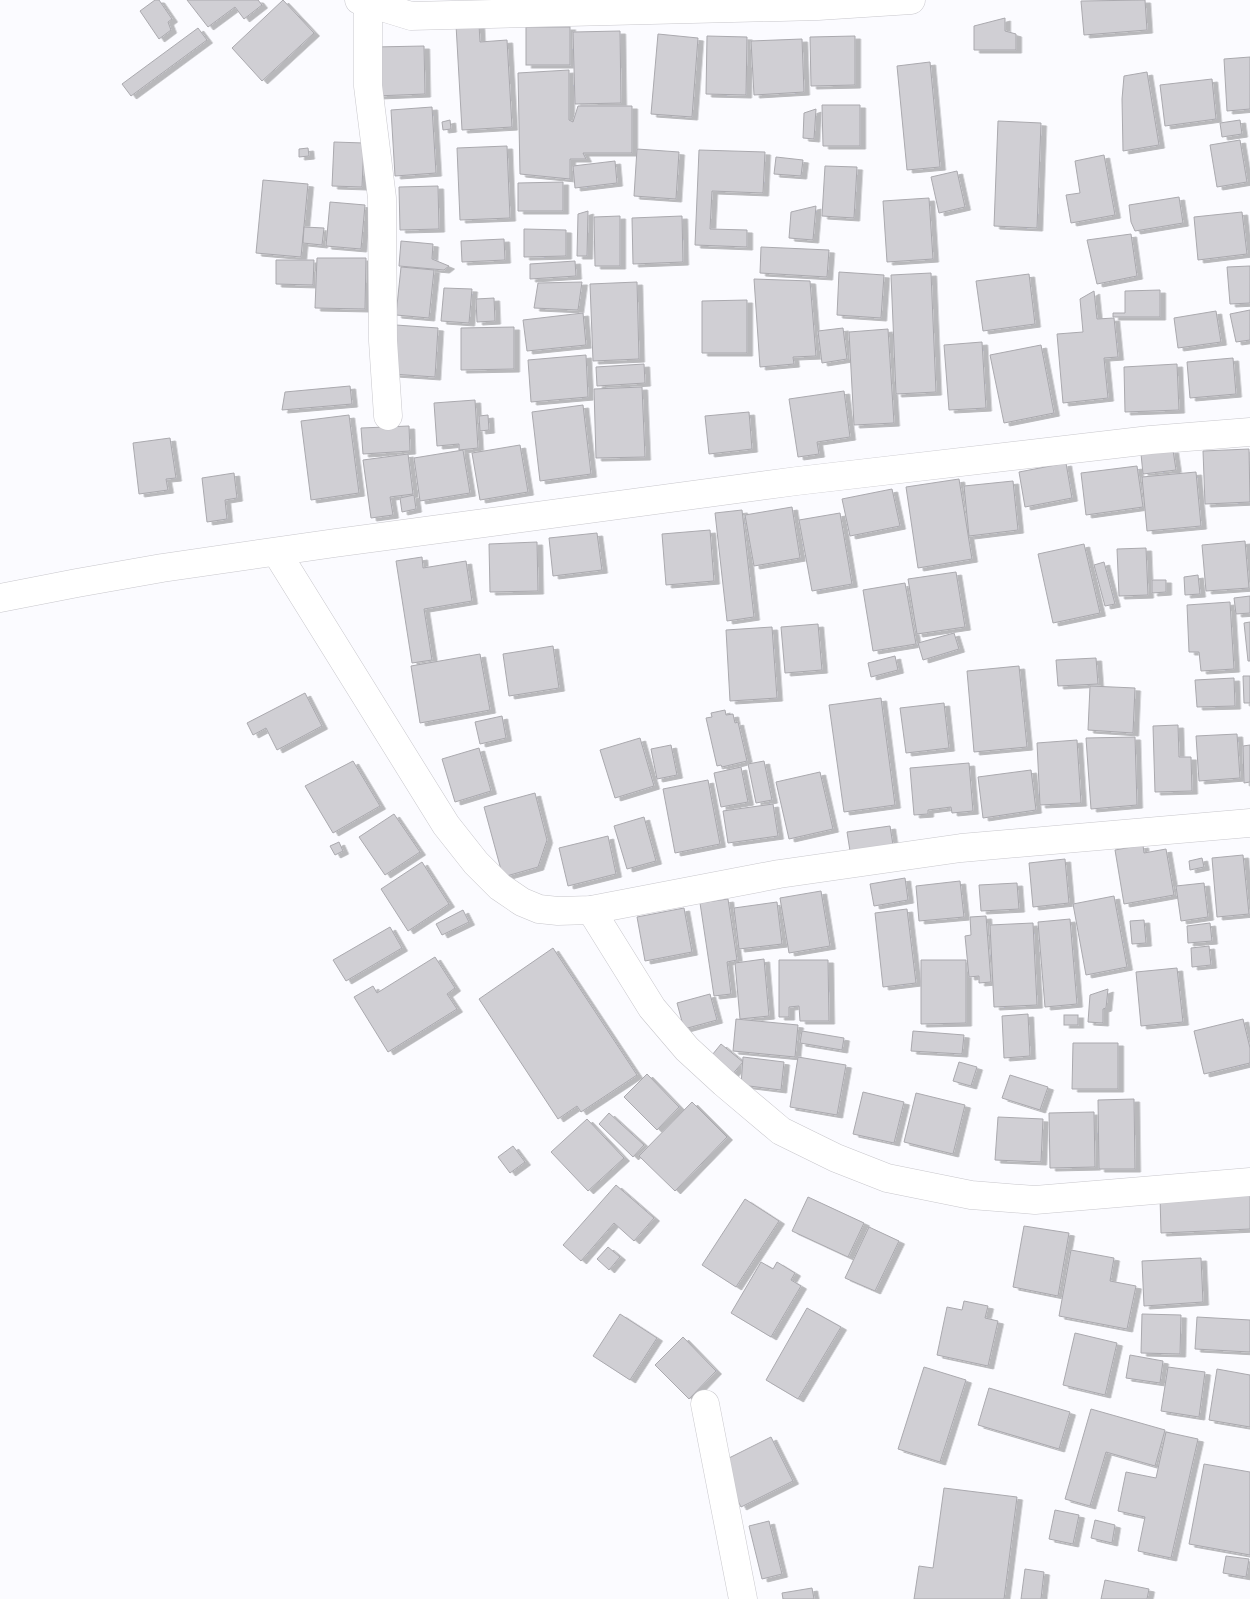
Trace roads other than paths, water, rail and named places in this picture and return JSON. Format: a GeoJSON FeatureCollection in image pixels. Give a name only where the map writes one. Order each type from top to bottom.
{"type":"FeatureCollection","features":[{"type":"Feature","properties":{"kind":"street"},"geometry":{"type":"LineString","coordinates":[[388,416],[382,341],[382,198],[368,86],[363,2],[411,16],[818,6],[911,0]]}},
{"type":"Feature","properties":{"kind":"street"},"geometry":{"type":"LineString","coordinates":[[0,598],[77,582],[162,568],[797,481],[1150,440],[1250,432]]}},
{"type":"Feature","properties":{"kind":"street"},"geometry":{"type":"LineString","coordinates":[[277,553],[446,825],[476,862],[500,887],[522,902],[539,909],[558,911],[591,910],[779,874],[952,850],[1250,823]]}},
{"type":"Feature","properties":{"kind":"street"},"geometry":{"type":"LineString","coordinates":[[591,910],[652,1008],[687,1049],[724,1084],[781,1131],[836,1158],[886,1178],[971,1195],[1035,1200],[1250,1182]]}},
{"type":"Feature","properties":{"kind":"street"},"geometry":{"type":"LineString","coordinates":[[705,1404],[743,1599]]}}]}
